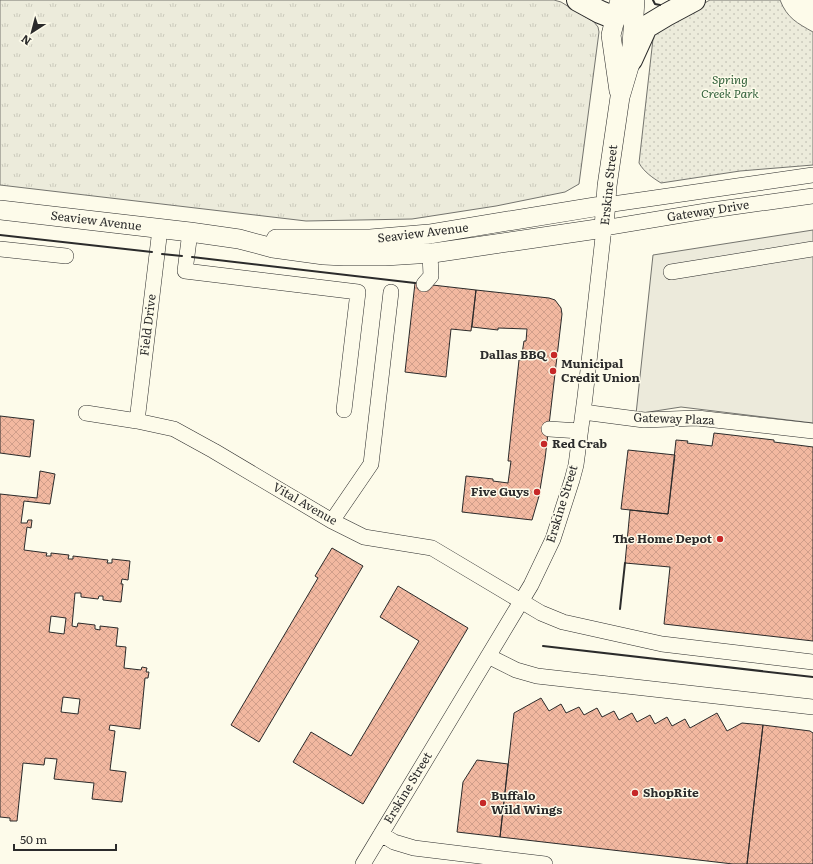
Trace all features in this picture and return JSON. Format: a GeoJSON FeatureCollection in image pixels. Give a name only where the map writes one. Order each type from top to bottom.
{"type":"FeatureCollection","features":[{"type":"Feature","properties":{"kind":"highway"},"geometry":{"type":"LineString","coordinates":[[578,0],[600,12],[618,9]]}},
{"type":"Feature","properties":{"kind":"highway"},"geometry":{"type":"LineString","coordinates":[[631,60],[646,27],[694,0]]}},
{"type":"Feature","properties":{"kind":"main road","name":"Erskine Street"},"geometry":{"type":"LineString","coordinates":[[604,228],[607,186],[620,97],[631,60],[634,0]]}},
{"type":"Feature","properties":{"kind":"main road","name":"Erskine Street"},"geometry":{"type":"LineString","coordinates":[[618,9],[611,35],[620,97]]}},
{"type":"Feature","properties":{"kind":"main road","name":"Seaview Avenue"},"geometry":{"type":"LineString","coordinates":[[239,239],[370,239],[400,237],[429,234],[606,205]]}},
{"type":"Feature","properties":{"kind":"main road","name":"Seaview Avenue"},"geometry":{"type":"LineString","coordinates":[[0,210],[190,232],[239,239],[273,248],[324,255],[385,256],[430,254],[604,228]]}},
{"type":"Feature","properties":{"kind":"street","name":"Gateway Drive"},"geometry":{"type":"LineString","coordinates":[[606,205],[813,175]]}},
{"type":"Feature","properties":{"kind":"street","name":"Gateway Drive"},"geometry":{"type":"LineString","coordinates":[[604,228],[705,211],[813,196]]}},
{"type":"Feature","properties":{"kind":"street","name":"Erskine Street"},"geometry":{"type":"LineString","coordinates":[[362,864],[521,601],[553,539],[572,480],[580,432],[604,228]]}},
{"type":"Feature","properties":{"kind":"street","name":"Field Drive"},"geometry":{"type":"LineString","coordinates":[[136,421],[160,229]]}},
{"type":"Feature","properties":{"kind":"street"},"geometry":{"type":"LineString","coordinates":[[190,232],[185,271],[358,292],[344,410]]}},
{"type":"Feature","properties":{"kind":"street"},"geometry":{"type":"LineString","coordinates":[[0,249],[66,256]]}},
{"type":"Feature","properties":{"kind":"street"},"geometry":{"type":"LineString","coordinates":[[671,272],[813,249]]}},
{"type":"Feature","properties":{"kind":"street"},"geometry":{"type":"LineString","coordinates":[[429,282],[430,254]]}},
{"type":"Feature","properties":{"kind":"street"},"geometry":{"type":"LineString","coordinates":[[332,521],[371,464],[391,292]]}},
{"type":"Feature","properties":{"kind":"street","name":"Gateway Plaza"},"geometry":{"type":"LineString","coordinates":[[583,412],[644,420],[697,418],[813,431]]}},
{"type":"Feature","properties":{"kind":"street","name":"Vital Avenue"},"geometry":{"type":"LineString","coordinates":[[86,413],[174,429],[332,521],[364,537],[432,548],[546,615],[574,625],[662,644],[813,662]]}},
{"type":"Feature","properties":{"kind":"street"},"geometry":{"type":"LineString","coordinates":[[549,429],[580,432]]}},
{"type":"Feature","properties":{"kind":"street"},"geometry":{"type":"LineString","coordinates":[[488,656],[511,668],[537,676],[813,707]]}},
{"type":"Feature","properties":{"kind":"street"},"geometry":{"type":"LineString","coordinates":[[381,834],[394,842],[414,848],[545,864]]}},
{"type":"Feature","properties":{"kind":"green space"},"geometry":{"type":"Polygon","coordinates":[[[0,0],[554,0],[561,2],[594,22],[598,27],[599,32],[579,184],[565,192],[496,206],[412,219],[306,221],[0,185],[0,0]]]}},
{"type":"Feature","properties":{"kind":"green space","name":"Spring Creek Park"},"geometry":{"type":"Polygon","coordinates":[[[710,0],[780,0],[789,16],[813,32],[813,165],[740,171],[661,183],[646,172],[639,163],[654,30],[710,0]]]}},
{"type":"Feature","properties":{"kind":"shaded area"},"geometry":{"type":"Polygon","coordinates":[[[813,230],[813,423],[681,407],[636,414],[653,255],[813,230]]]}},
{"type":"Feature","properties":{"kind":"building"},"geometry":{"type":"Polygon","coordinates":[[[415,283],[476,290],[471,331],[451,329],[446,377],[405,372],[415,283]]]}},
{"type":"Feature","properties":{"kind":"building"},"geometry":{"type":"Polygon","coordinates":[[[476,290],[549,298],[555,300],[561,308],[562,314],[545,459],[539,496],[532,520],[462,512],[466,476],[493,479],[493,481],[508,483],[511,461],[508,461],[519,360],[521,360],[524,341],[526,341],[527,329],[498,328],[498,330],[472,327],[476,290]]]}},
{"type":"Feature","properties":{"kind":"building"},"geometry":{"type":"Polygon","coordinates":[[[0,416],[34,420],[30,457],[0,453],[0,416]]]}},
{"type":"Feature","properties":{"kind":"building","name":"The Home Depot"},"geometry":{"type":"Polygon","coordinates":[[[714,433],[774,440],[774,442],[813,447],[813,641],[664,624],[670,567],[625,563],[630,510],[668,514],[676,440],[712,446],[714,433]]]}},
{"type":"Feature","properties":{"kind":"building"},"geometry":{"type":"Polygon","coordinates":[[[628,450],[675,455],[668,514],[621,509],[628,450]]]}},
{"type":"Feature","properties":{"kind":"building"},"geometry":{"type":"Polygon","coordinates":[[[40,471],[55,474],[50,504],[24,501],[21,523],[27,523],[28,520],[32,520],[31,528],[27,527],[24,550],[47,553],[46,556],[51,556],[51,553],[69,555],[68,559],[73,559],[73,556],[108,560],[107,563],[112,563],[112,559],[130,561],[128,580],[122,579],[121,584],[123,584],[121,602],[103,600],[103,596],[99,596],[98,599],[81,597],[81,593],[75,593],[72,626],[77,627],[78,623],[95,625],[95,629],[100,630],[100,626],[118,628],[116,646],[126,647],[124,668],[141,670],[142,667],[147,668],[146,672],[149,672],[148,678],[145,678],[140,729],[110,725],[109,730],[115,731],[110,770],[126,772],[122,802],[92,799],[94,783],[54,779],[57,759],[45,758],[44,765],[23,763],[17,821],[10,821],[10,818],[0,817],[0,494],[37,498],[40,471]],[[51,616],[49,632],[64,634],[66,618],[51,616]],[[63,697],[61,712],[78,714],[80,699],[63,697]]]}},
{"type":"Feature","properties":{"kind":"building"},"geometry":{"type":"Polygon","coordinates":[[[332,548],[363,566],[259,742],[231,725],[318,578],[315,576],[332,548]]]}},
{"type":"Feature","properties":{"kind":"building"},"geometry":{"type":"Polygon","coordinates":[[[398,586],[468,628],[363,804],[293,762],[311,732],[351,756],[419,641],[380,617],[398,586]]]}},
{"type":"Feature","properties":{"kind":"building"},"geometry":{"type":"Polygon","coordinates":[[[541,698],[549,711],[561,704],[566,713],[579,707],[584,715],[597,708],[602,717],[614,711],[619,720],[632,713],[637,722],[650,715],[655,724],[667,717],[672,726],[685,719],[690,728],[717,713],[727,731],[742,723],[763,725],[747,864],[733,864],[500,837],[514,713],[541,698]]]}},
{"type":"Feature","properties":{"kind":"building"},"geometry":{"type":"Polygon","coordinates":[[[763,725],[810,731],[813,733],[813,864],[747,864],[763,725]]]}},
{"type":"Feature","properties":{"kind":"building"},"geometry":{"type":"Polygon","coordinates":[[[477,760],[508,764],[500,837],[457,832],[463,782],[477,760]]]}},
{"type":"Feature","properties":{"kind":"wall"},"geometry":{"type":"LineString","coordinates":[[653,0],[655,4],[660,5]]}},
{"type":"Feature","properties":{"kind":"wall"},"geometry":{"type":"LineString","coordinates":[[0,235],[152,252]]}},
{"type":"Feature","properties":{"kind":"wall"},"geometry":{"type":"LineString","coordinates":[[162,254],[182,256]]}},
{"type":"Feature","properties":{"kind":"wall"},"geometry":{"type":"LineString","coordinates":[[192,257],[415,283]]}},
{"type":"Feature","properties":{"kind":"wall"},"geometry":{"type":"LineString","coordinates":[[620,609],[625,563]]}},
{"type":"Feature","properties":{"kind":"wall"},"geometry":{"type":"LineString","coordinates":[[543,646],[813,677]]}},
{"type":"Feature","properties":{"kind":"place","name":"Dallas BBQ"},"geometry":{"type":"Point","coordinates":[554,355]}},
{"type":"Feature","properties":{"kind":"place","name":"Municipal Credit Union"},"geometry":{"type":"Point","coordinates":[553,371]}},
{"type":"Feature","properties":{"kind":"place","name":"Red Crab"},"geometry":{"type":"Point","coordinates":[544,444]}},
{"type":"Feature","properties":{"kind":"place","name":"Five Guys"},"geometry":{"type":"Point","coordinates":[537,492]}},
{"type":"Feature","properties":{"kind":"place","name":"The Home Depot"},"geometry":{"type":"Point","coordinates":[720,539]}},
{"type":"Feature","properties":{"kind":"place","name":"ShopRite"},"geometry":{"type":"Point","coordinates":[635,793]}},
{"type":"Feature","properties":{"kind":"place","name":"Buffalo Wild Wings"},"geometry":{"type":"Point","coordinates":[483,803]}}]}
